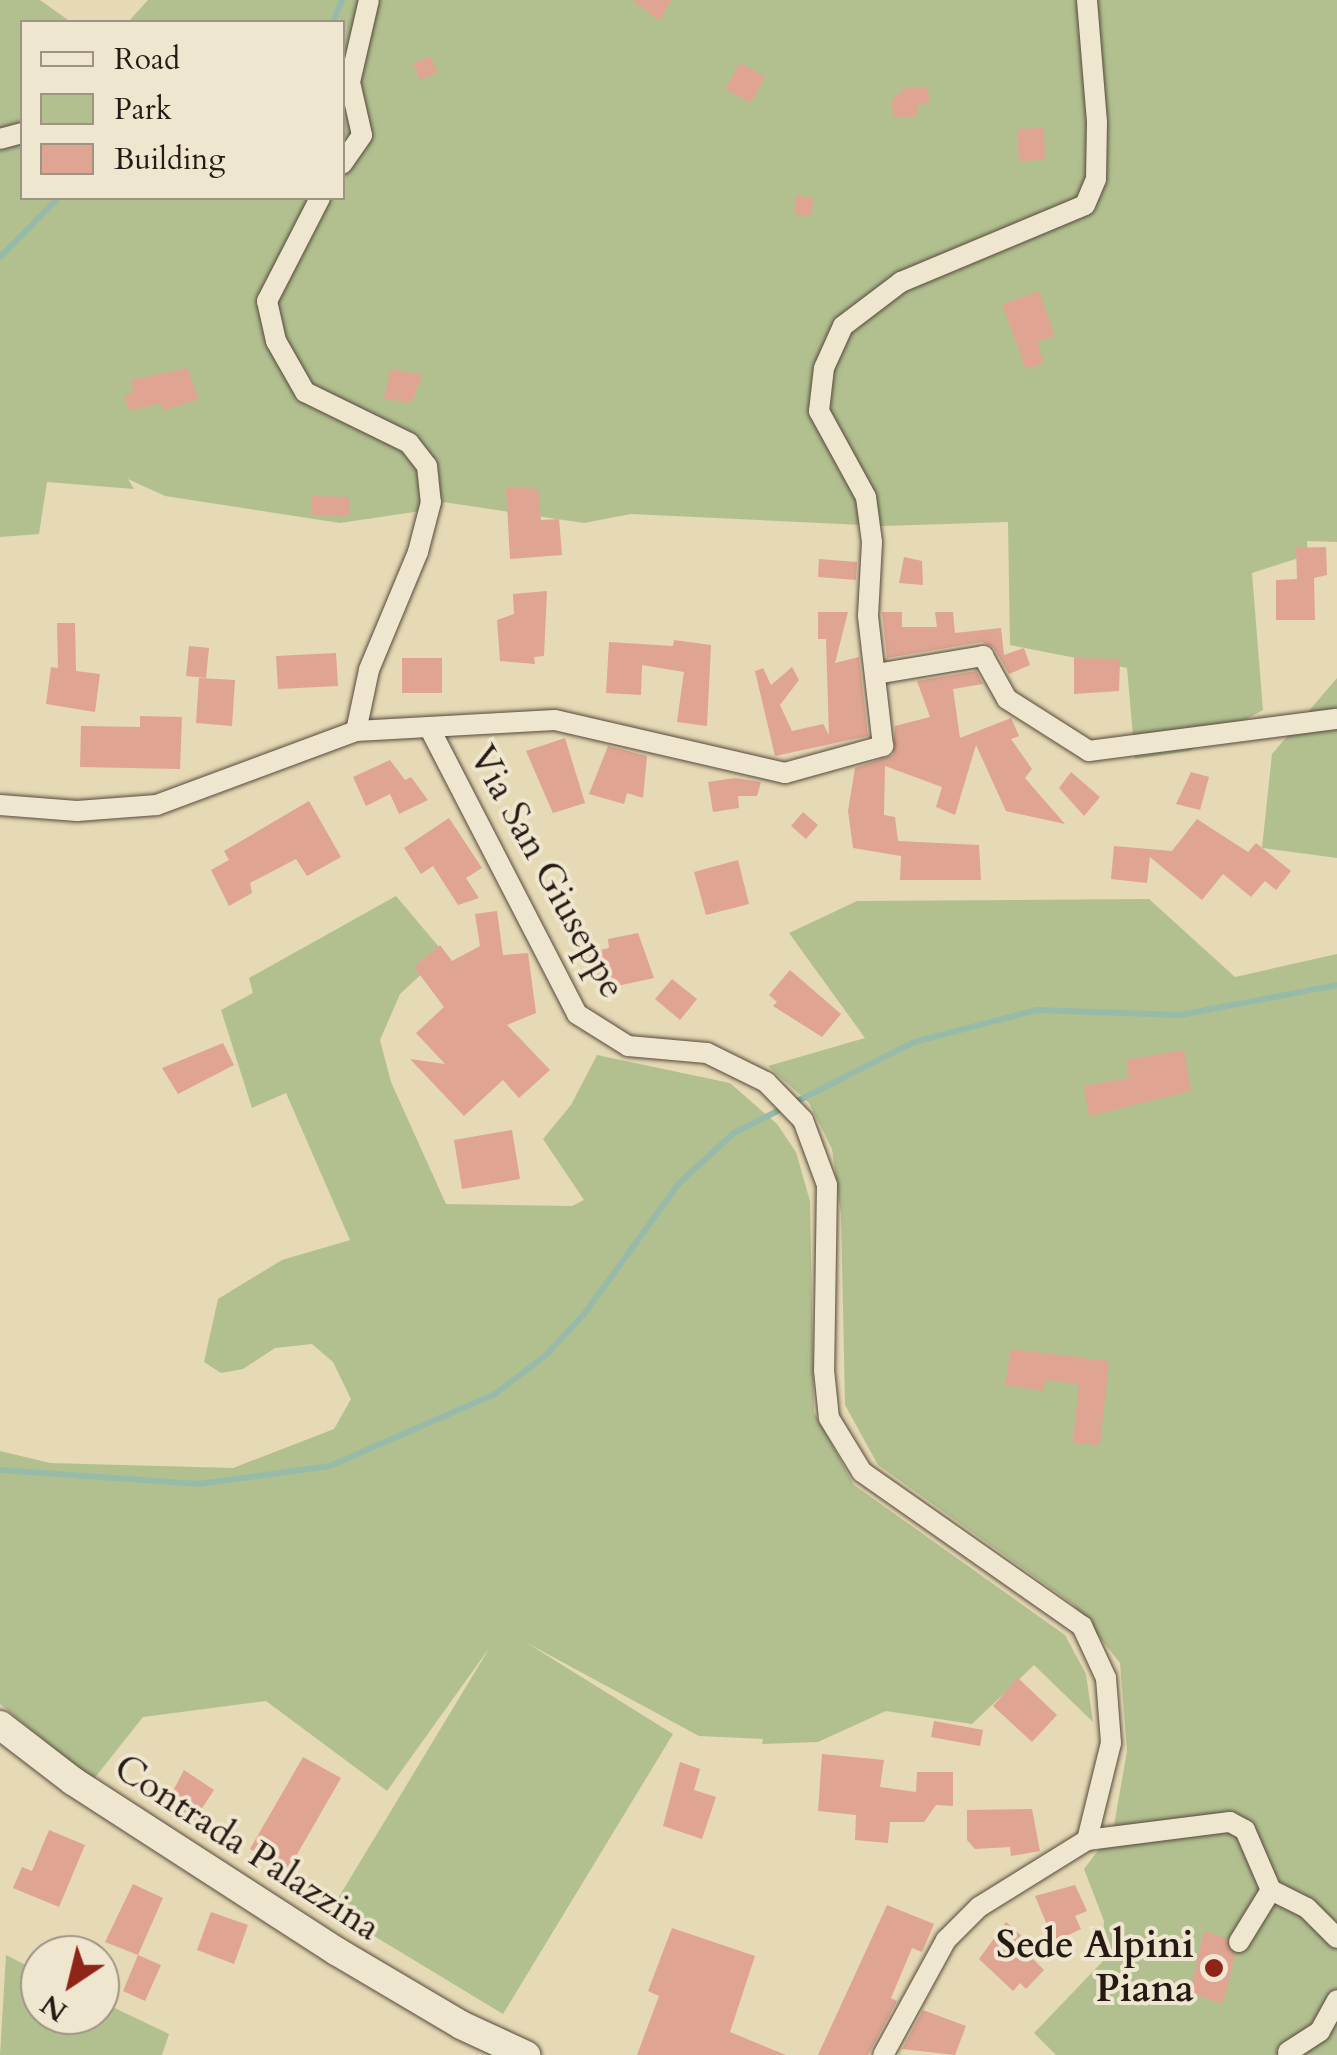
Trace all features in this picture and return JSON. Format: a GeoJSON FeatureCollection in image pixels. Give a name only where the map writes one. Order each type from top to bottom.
{"type":"FeatureCollection","features":[{"type":"Feature","properties":{"kind":"street"},"geometry":{"type":"LineString","coordinates":[[345,160],[362,136],[346,78],[369,0]]}},
{"type":"Feature","properties":{"kind":"street"},"geometry":{"type":"LineString","coordinates":[[0,805],[77,811],[157,804],[356,732],[431,731],[555,720],[785,773],[883,746],[866,497],[819,410],[824,368],[842,326],[901,282],[1085,205],[1096,178],[1097,122],[1087,0]]}},
{"type":"Feature","properties":{"kind":"street"},"geometry":{"type":"LineString","coordinates":[[319,200],[267,302],[276,342],[305,392],[408,444],[427,466],[431,502],[418,552],[369,670],[356,732]]}},
{"type":"Feature","properties":{"kind":"street"},"geometry":{"type":"LineString","coordinates":[[876,674],[983,656],[1007,699],[1089,751],[1337,719]]}},
{"type":"Feature","properties":{"kind":"street","name":"Via San Giuseppe"},"geometry":{"type":"LineString","coordinates":[[431,731],[578,1014],[628,1046],[707,1054],[766,1082],[804,1120],[827,1185],[824,1370],[830,1418],[862,1472],[1082,1626],[1106,1678],[1111,1743],[1088,1840]]}},
{"type":"Feature","properties":{"kind":"street","name":"Contrada Palazzina"},"geometry":{"type":"LineString","coordinates":[[0,1725],[73,1782],[460,2025],[526,2055]]}},
{"type":"Feature","properties":{"kind":"street"},"geometry":{"type":"LineString","coordinates":[[883,2055],[946,1940],[978,1907],[1088,1840],[1230,1822],[1244,1830],[1271,1890],[1307,1908],[1337,1938]]}},
{"type":"Feature","properties":{"kind":"street"},"geometry":{"type":"LineString","coordinates":[[1239,1942],[1271,1890]]}},
{"type":"Feature","properties":{"kind":"street"},"geometry":{"type":"LineString","coordinates":[[1288,2052],[1320,2031],[1337,2000]]}},
{"type":"Feature","properties":{"kind":"green space"},"geometry":{"type":"Polygon","coordinates":[[[0,0],[40,0],[68,20],[20,20],[20,200],[345,200],[345,20],[130,20],[148,0],[1337,0],[1337,542],[1307,541],[1308,555],[1252,573],[1263,710],[1189,751],[1135,759],[1127,668],[1010,645],[1008,522],[883,526],[631,514],[584,523],[443,502],[441,508],[340,523],[165,496],[128,479],[134,489],[47,482],[39,534],[0,537],[0,0]]]}},
{"type":"Feature","properties":{"kind":"green space"},"geometry":{"type":"Polygon","coordinates":[[[1337,678],[1337,858],[1262,848],[1272,754],[1337,678]]]}},
{"type":"Feature","properties":{"kind":"green space"},"geometry":{"type":"Polygon","coordinates":[[[396,896],[444,953],[400,994],[380,1040],[391,1082],[446,1204],[572,1206],[584,1200],[543,1139],[571,1105],[597,1055],[730,1083],[777,1124],[796,1152],[810,1201],[814,1412],[854,1485],[1065,1635],[1086,1674],[1093,1722],[1034,1665],[972,1724],[886,1711],[818,1742],[762,1744],[763,1739],[699,1736],[527,1643],[673,1734],[503,2014],[331,1910],[490,1647],[387,1791],[266,1701],[143,1717],[93,1780],[0,1704],[0,1451],[50,1463],[233,1468],[334,1429],[351,1399],[333,1362],[312,1344],[275,1348],[243,1369],[221,1373],[204,1362],[218,1299],[282,1260],[350,1240],[286,1093],[252,1108],[221,1010],[253,993],[249,978],[396,896]]]}},
{"type":"Feature","properties":{"kind":"green space"},"geometry":{"type":"Polygon","coordinates":[[[1149,899],[1235,977],[1337,954],[1337,2055],[1056,2055],[1034,2033],[1102,1962],[1104,1921],[1084,1869],[1113,1831],[1127,1751],[1120,1663],[1073,1604],[878,1465],[845,1405],[841,1214],[832,1149],[809,1103],[768,1066],[865,1038],[789,933],[857,901],[1149,899]]]}},
{"type":"Feature","properties":{"kind":"green space"},"geometry":{"type":"Polygon","coordinates":[[[6,1955],[20,1962],[20,2035],[120,2035],[120,2011],[169,2034],[162,2055],[0,2055],[6,1955]]]}},
{"type":"Feature","properties":{"kind":"building"},"geometry":{"type":"Polygon","coordinates":[[[632,0],[671,0],[660,21],[632,0]]]}},
{"type":"Feature","properties":{"kind":"building"},"geometry":{"type":"Polygon","coordinates":[[[430,56],[438,72],[420,80],[413,64],[430,56]]]}},
{"type":"Feature","properties":{"kind":"building"},"geometry":{"type":"Polygon","coordinates":[[[740,63],[765,77],[751,103],[725,89],[740,63]]]}},
{"type":"Feature","properties":{"kind":"building"},"geometry":{"type":"Polygon","coordinates":[[[928,87],[929,104],[917,104],[918,116],[893,118],[892,100],[905,88],[928,87]]]}},
{"type":"Feature","properties":{"kind":"building"},"geometry":{"type":"Polygon","coordinates":[[[1044,128],[1045,160],[1019,161],[1017,129],[1044,128]]]}},
{"type":"Feature","properties":{"kind":"building"},"geometry":{"type":"Polygon","coordinates":[[[796,195],[814,198],[811,216],[794,214],[796,195]]]}},
{"type":"Feature","properties":{"kind":"building"},"geometry":{"type":"Polygon","coordinates":[[[1039,291],[1055,336],[1037,342],[1044,363],[1026,369],[1002,304],[1039,291]]]}},
{"type":"Feature","properties":{"kind":"building"},"geometry":{"type":"Polygon","coordinates":[[[188,368],[198,399],[163,411],[160,403],[130,411],[124,396],[134,392],[130,380],[188,368]]]}},
{"type":"Feature","properties":{"kind":"building"},"geometry":{"type":"Polygon","coordinates":[[[390,369],[423,375],[411,403],[384,399],[390,369]]]}},
{"type":"Feature","properties":{"kind":"building"},"geometry":{"type":"Polygon","coordinates":[[[506,487],[538,489],[541,520],[559,519],[562,555],[510,559],[506,487]]]}},
{"type":"Feature","properties":{"kind":"building"},"geometry":{"type":"Polygon","coordinates":[[[312,496],[350,497],[350,516],[311,515],[312,496]]]}},
{"type":"Feature","properties":{"kind":"building"},"geometry":{"type":"Polygon","coordinates":[[[1326,547],[1327,575],[1314,578],[1315,620],[1276,620],[1276,580],[1297,579],[1296,548],[1326,547]]]}},
{"type":"Feature","properties":{"kind":"building"},"geometry":{"type":"Polygon","coordinates":[[[904,557],[922,561],[923,585],[899,583],[904,557]]]}},
{"type":"Feature","properties":{"kind":"building"},"geometry":{"type":"Polygon","coordinates":[[[819,559],[857,562],[856,580],[818,577],[819,559]]]}},
{"type":"Feature","properties":{"kind":"building"},"geometry":{"type":"Polygon","coordinates":[[[547,591],[544,656],[534,657],[535,664],[500,661],[497,620],[514,614],[513,594],[547,591]]]}},
{"type":"Feature","properties":{"kind":"building"},"geometry":{"type":"Polygon","coordinates":[[[818,612],[848,612],[835,663],[859,657],[868,736],[775,756],[755,671],[763,668],[771,685],[792,667],[799,680],[780,705],[792,731],[823,724],[829,735],[826,639],[818,639],[818,612]]]}},
{"type":"Feature","properties":{"kind":"building"},"geometry":{"type":"Polygon","coordinates":[[[882,612],[902,612],[902,627],[937,627],[935,612],[953,612],[955,633],[1001,628],[1004,655],[1024,648],[1030,665],[1009,674],[994,648],[982,642],[887,658],[882,612]]]}},
{"type":"Feature","properties":{"kind":"building"},"geometry":{"type":"Polygon","coordinates":[[[57,623],[75,623],[76,671],[100,674],[95,712],[46,704],[51,667],[58,668],[57,623]]]}},
{"type":"Feature","properties":{"kind":"building"},"geometry":{"type":"Polygon","coordinates":[[[674,640],[711,645],[707,726],[677,722],[684,672],[642,665],[641,695],[606,693],[609,642],[673,646],[674,640]]]}},
{"type":"Feature","properties":{"kind":"building"},"geometry":{"type":"Polygon","coordinates":[[[189,646],[209,648],[206,678],[186,676],[189,646]]]}},
{"type":"Feature","properties":{"kind":"building"},"geometry":{"type":"Polygon","coordinates":[[[336,653],[338,686],[278,689],[276,656],[336,653]]]}},
{"type":"Feature","properties":{"kind":"building"},"geometry":{"type":"Polygon","coordinates":[[[402,658],[442,658],[442,693],[402,693],[402,658]]]}},
{"type":"Feature","properties":{"kind":"building"},"geometry":{"type":"Polygon","coordinates":[[[1074,658],[1120,659],[1119,691],[1074,694],[1074,658]]]}},
{"type":"Feature","properties":{"kind":"building"},"geometry":{"type":"Polygon","coordinates":[[[976,671],[983,684],[953,689],[960,738],[1011,718],[1019,736],[1011,739],[1032,769],[1025,778],[1065,824],[1006,811],[976,745],[955,815],[936,807],[942,787],[885,766],[884,815],[895,817],[898,841],[979,845],[981,880],[900,880],[901,856],[853,848],[848,811],[855,768],[893,755],[895,726],[930,717],[917,681],[976,671]]]}},
{"type":"Feature","properties":{"kind":"building"},"geometry":{"type":"Polygon","coordinates":[[[199,678],[235,680],[232,726],[196,723],[199,678]]]}},
{"type":"Feature","properties":{"kind":"building"},"geometry":{"type":"Polygon","coordinates":[[[140,716],[182,717],[180,769],[80,767],[81,726],[140,727],[140,716]]]}},
{"type":"Feature","properties":{"kind":"building"},"geometry":{"type":"Polygon","coordinates":[[[565,738],[585,803],[553,813],[526,751],[565,738]]]}},
{"type":"Feature","properties":{"kind":"building"},"geometry":{"type":"Polygon","coordinates":[[[608,746],[647,756],[643,798],[627,793],[624,804],[589,794],[608,746]]]}},
{"type":"Feature","properties":{"kind":"building"},"geometry":{"type":"Polygon","coordinates":[[[390,760],[405,780],[411,777],[428,800],[399,814],[390,794],[366,806],[353,777],[390,760]]]}},
{"type":"Feature","properties":{"kind":"building"},"geometry":{"type":"Polygon","coordinates":[[[1071,772],[1100,797],[1084,816],[1059,788],[1071,772]]]}},
{"type":"Feature","properties":{"kind":"building"},"geometry":{"type":"Polygon","coordinates":[[[1191,772],[1209,777],[1200,810],[1176,804],[1191,772]]]}},
{"type":"Feature","properties":{"kind":"building"},"geometry":{"type":"Polygon","coordinates":[[[735,778],[761,782],[757,796],[738,796],[739,808],[713,812],[708,782],[735,778]]]}},
{"type":"Feature","properties":{"kind":"building"},"geometry":{"type":"Polygon","coordinates":[[[309,801],[341,857],[307,876],[296,859],[250,883],[252,893],[229,906],[211,870],[229,860],[224,851],[309,801]]]}},
{"type":"Feature","properties":{"kind":"building"},"geometry":{"type":"Polygon","coordinates":[[[803,812],[818,825],[806,839],[791,826],[803,812]]]}},
{"type":"Feature","properties":{"kind":"building"},"geometry":{"type":"Polygon","coordinates":[[[449,818],[482,868],[466,878],[479,898],[458,905],[433,866],[421,874],[404,848],[449,818]]]}},
{"type":"Feature","properties":{"kind":"building"},"geometry":{"type":"Polygon","coordinates":[[[1197,819],[1248,852],[1256,843],[1291,871],[1276,890],[1265,881],[1251,897],[1223,874],[1202,900],[1150,857],[1147,883],[1111,879],[1114,846],[1172,851],[1197,819]]]}},
{"type":"Feature","properties":{"kind":"building"},"geometry":{"type":"Polygon","coordinates":[[[738,860],[749,904],[706,915],[694,872],[738,860]]]}},
{"type":"Feature","properties":{"kind":"building"},"geometry":{"type":"Polygon","coordinates":[[[497,911],[503,955],[528,953],[536,1013],[507,1025],[550,1070],[519,1098],[503,1080],[464,1116],[410,1059],[445,1064],[416,1033],[444,1007],[414,967],[440,945],[452,961],[480,946],[475,914],[497,911]]]}},
{"type":"Feature","properties":{"kind":"building"},"geometry":{"type":"Polygon","coordinates":[[[638,933],[654,978],[603,989],[588,953],[609,948],[608,939],[638,933]]]}},
{"type":"Feature","properties":{"kind":"building"},"geometry":{"type":"Polygon","coordinates":[[[790,970],[841,1014],[822,1037],[773,1006],[777,1002],[769,995],[790,970]]]}},
{"type":"Feature","properties":{"kind":"building"},"geometry":{"type":"Polygon","coordinates":[[[672,979],[697,999],[680,1020],[655,999],[672,979]]]}},
{"type":"Feature","properties":{"kind":"building"},"geometry":{"type":"Polygon","coordinates":[[[223,1043],[234,1065],[178,1094],[162,1068],[223,1043]]]}},
{"type":"Feature","properties":{"kind":"building"},"geometry":{"type":"Polygon","coordinates":[[[1184,1050],[1191,1091],[1089,1116],[1084,1086],[1129,1078],[1126,1060],[1184,1050]]]}},
{"type":"Feature","properties":{"kind":"building"},"geometry":{"type":"Polygon","coordinates":[[[512,1130],[520,1179],[462,1189],[454,1140],[512,1130]]]}},
{"type":"Feature","properties":{"kind":"building"},"geometry":{"type":"Polygon","coordinates":[[[1011,1349],[1109,1361],[1100,1445],[1073,1443],[1079,1384],[1045,1380],[1044,1391],[1005,1385],[1011,1349]]]}},
{"type":"Feature","properties":{"kind":"building"},"geometry":{"type":"Polygon","coordinates":[[[1018,1678],[1057,1715],[1032,1742],[993,1706],[1018,1678]]]}},
{"type":"Feature","properties":{"kind":"building"},"geometry":{"type":"Polygon","coordinates":[[[934,1721],[983,1730],[980,1746],[931,1737],[934,1721]]]}},
{"type":"Feature","properties":{"kind":"building"},"geometry":{"type":"Polygon","coordinates":[[[822,1754],[884,1760],[880,1787],[916,1792],[917,1772],[953,1772],[953,1806],[936,1805],[924,1822],[890,1822],[888,1843],[855,1840],[856,1815],[818,1811],[822,1754]]]}},
{"type":"Feature","properties":{"kind":"building"},"geometry":{"type":"Polygon","coordinates":[[[303,1757],[341,1778],[288,1870],[250,1849],[303,1757]]]}},
{"type":"Feature","properties":{"kind":"building"},"geometry":{"type":"Polygon","coordinates":[[[680,1762],[700,1769],[694,1790],[716,1797],[702,1839],[663,1826],[680,1762]]]}},
{"type":"Feature","properties":{"kind":"building"},"geometry":{"type":"Polygon","coordinates":[[[184,1770],[214,1790],[191,1825],[164,1808],[184,1770]]]}},
{"type":"Feature","properties":{"kind":"building"},"geometry":{"type":"Polygon","coordinates":[[[1032,1809],[1040,1851],[1011,1856],[1010,1847],[975,1849],[967,1840],[967,1810],[1032,1809]]]}},
{"type":"Feature","properties":{"kind":"building"},"geometry":{"type":"Polygon","coordinates":[[[49,1830],[85,1845],[59,1907],[13,1888],[22,1867],[32,1871],[49,1830]]]}},
{"type":"Feature","properties":{"kind":"building"},"geometry":{"type":"Polygon","coordinates":[[[133,1884],[163,1898],[138,1955],[120,1948],[120,1935],[108,1935],[133,1884]]]}},
{"type":"Feature","properties":{"kind":"building"},"geometry":{"type":"Polygon","coordinates":[[[1075,1885],[1087,1911],[1075,1916],[1081,1929],[1054,1942],[1035,1896],[1075,1885]]]}},
{"type":"Feature","properties":{"kind":"building"},"geometry":{"type":"Polygon","coordinates":[[[887,1905],[934,1924],[922,1952],[912,1948],[891,1998],[897,2001],[868,2055],[818,2055],[887,1905]]]}},
{"type":"Feature","properties":{"kind":"building"},"geometry":{"type":"Polygon","coordinates":[[[211,1912],[248,1925],[234,1964],[197,1950],[211,1912]]]}},
{"type":"Feature","properties":{"kind":"building"},"geometry":{"type":"Polygon","coordinates":[[[1006,1922],[1037,1950],[1028,1954],[1044,1970],[1026,1989],[1020,1983],[1013,1991],[979,1959],[1006,1922]]]}},
{"type":"Feature","properties":{"kind":"building"},"geometry":{"type":"Polygon","coordinates":[[[672,1928],[755,1956],[730,2032],[786,2055],[637,2055],[659,1996],[648,1991],[672,1928]]]}},
{"type":"Feature","properties":{"kind":"building","name":"Sede Alpini Piana"},"geometry":{"type":"Polygon","coordinates":[[[1204,1931],[1226,1938],[1235,1955],[1223,2004],[1190,1993],[1204,1931]]]}},
{"type":"Feature","properties":{"kind":"building"},"geometry":{"type":"Polygon","coordinates":[[[138,1955],[161,1965],[145,2001],[123,1991],[138,1955]]]}},
{"type":"Feature","properties":{"kind":"building"},"geometry":{"type":"Polygon","coordinates":[[[923,2010],[966,2026],[955,2055],[902,2049],[923,2010]]]}},
{"type":"Feature","properties":{"kind":"waterway"},"geometry":{"type":"LineString","coordinates":[[334,20],[342,0]]}},
{"type":"Feature","properties":{"kind":"waterway"},"geometry":{"type":"LineString","coordinates":[[0,257],[56,200]]}},
{"type":"Feature","properties":{"kind":"waterway"},"geometry":{"type":"LineString","coordinates":[[0,1470],[199,1484],[330,1466],[495,1394],[546,1355],[585,1313],[679,1183],[734,1133],[914,1042],[1037,1010],[1180,1015],[1337,985]]}},
{"type":"Feature","properties":{"kind":"place","name":"Sede Alpini Piana"},"geometry":{"type":"Point","coordinates":[1214,1968]}}]}
